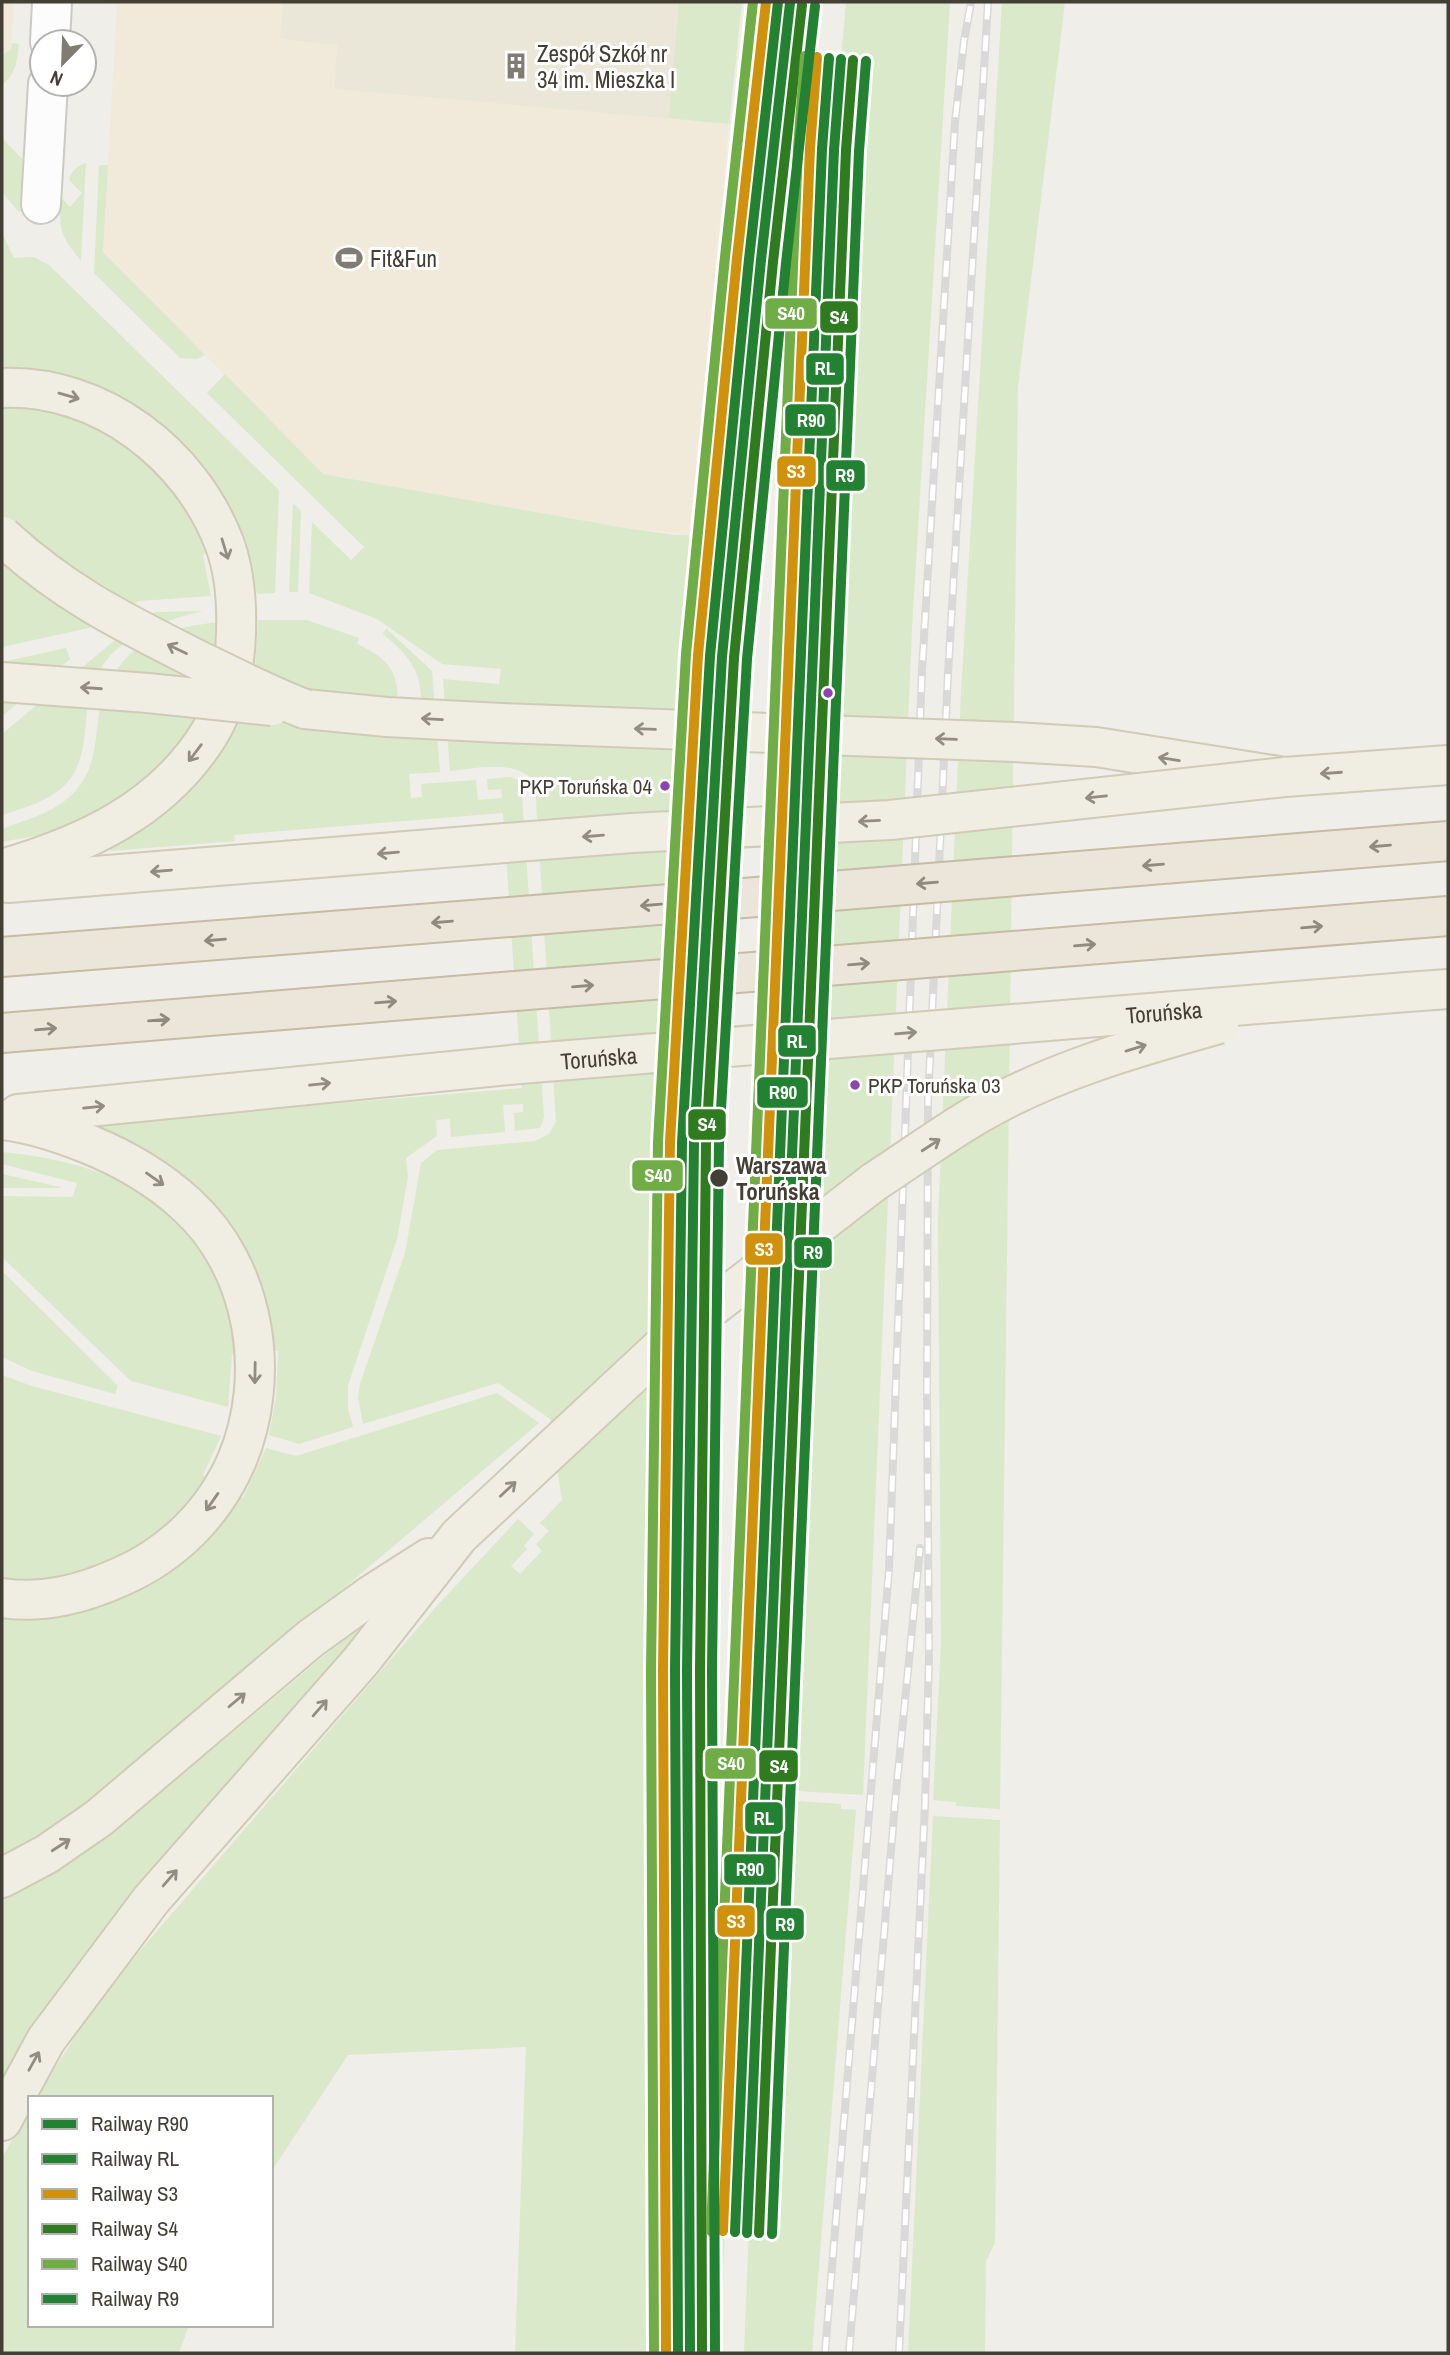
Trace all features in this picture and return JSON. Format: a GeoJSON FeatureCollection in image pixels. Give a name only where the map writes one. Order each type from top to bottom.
{"type":"FeatureCollection","features":[{"type":"Feature","properties":{"kind":"highway"},"geometry":{"type":"LineString","coordinates":[[2,957],[1448,841]]}},
{"type":"Feature","properties":{"kind":"highway"},"geometry":{"type":"LineString","coordinates":[[2,1033],[1448,916]]}},
{"type":"Feature","properties":{"kind":"main road"},"geometry":{"type":"LineString","coordinates":[[2,388],[38,389],[86,401],[133,428],[157,447],[176,465],[207,506],[225,547],[236,608],[233,669],[224,706],[208,736],[179,774],[161,793],[118,823],[64,848],[2,869]]}},
{"type":"Feature","properties":{"kind":"main road"},"geometry":{"type":"LineString","coordinates":[[2,536],[46,574],[89,604],[243,683],[305,709]]}},
{"type":"Feature","properties":{"kind":"main road"},"geometry":{"type":"LineString","coordinates":[[2,682],[148,692],[387,717],[550,726],[974,740],[1096,747],[1285,777]]}},
{"type":"Feature","properties":{"kind":"main road"},"geometry":{"type":"LineString","coordinates":[[2,884],[632,833],[890,820],[1285,777],[1448,765]]}},
{"type":"Feature","properties":{"kind":"main road","name":"Toruńska"},"geometry":{"type":"LineString","coordinates":[[2,1118],[520,1064],[1448,989]]}},
{"type":"Feature","properties":{"kind":"main road"},"geometry":{"type":"LineString","coordinates":[[2,1878],[47,1854],[99,1818],[310,1639],[459,1536],[668,1341],[874,1182],[978,1114],[1089,1063],[1171,1038],[1264,1014],[1407,992]]}},
{"type":"Feature","properties":{"kind":"main road"},"geometry":{"type":"LineString","coordinates":[[2,1118],[66,1136],[116,1156],[172,1192],[204,1223],[236,1274],[249,1314],[255,1377],[247,1427],[232,1469],[210,1507],[185,1535],[150,1562],[109,1582],[67,1596],[31,1600],[2,1598]]}},
{"type":"Feature","properties":{"kind":"main road"},"geometry":{"type":"LineString","coordinates":[[2,2121],[46,2040],[151,1900],[361,1661],[459,1536]]}},
{"type":"Feature","properties":{"kind":"street"},"geometry":{"type":"LineString","coordinates":[[51,28],[52,2]]}},
{"type":"Feature","properties":{"kind":"street"},"geometry":{"type":"LineString","coordinates":[[41,204],[47,98]]}},
{"type":"Feature","properties":{"kind":"shaded area"},"geometry":{"type":"Polygon","coordinates":[[[2,2],[14,2],[11,49],[2,55],[2,2]]]}},
{"type":"Feature","properties":{"kind":"shaded area"},"geometry":{"type":"Polygon","coordinates":[[[86,2],[283,2],[280,39],[337,45],[334,89],[729,124],[692,535],[625,528],[323,474],[103,252],[117,4],[86,2]]]}},
{"type":"Feature","properties":{"kind":"shaded area","name":"Zespół Szkół nr 34 im. Mieszka I"},"geometry":{"type":"Polygon","coordinates":[[[283,2],[742,2],[729,124],[334,89],[337,45],[280,39],[283,2]]]}},
{"type":"Feature","properties":{"kind":"green space"},"geometry":{"type":"Polygon","coordinates":[[[679,2],[742,2],[729,124],[669,118],[679,2]]]}},
{"type":"Feature","properties":{"kind":"green space"},"geometry":{"type":"Polygon","coordinates":[[[846,2],[950,2],[912,628],[863,1795],[781,1790],[781,1784],[767,1783],[835,128],[846,2]]]}},
{"type":"Feature","properties":{"kind":"green space"},"geometry":{"type":"Polygon","coordinates":[[[1002,2],[1065,2],[1018,387],[1000,1809],[956,1806],[956,1802],[933,1800],[941,1644],[938,1220],[961,692],[1002,2]]]}},
{"type":"Feature","properties":{"kind":"green space"},"geometry":{"type":"Polygon","coordinates":[[[12,43],[19,44],[16,62],[13,72],[2,85],[2,55],[11,49],[12,43]]]}},
{"type":"Feature","properties":{"kind":"green space"},"geometry":{"type":"Polygon","coordinates":[[[2,138],[25,162],[24,212],[18,211],[2,192],[2,138]]]}},
{"type":"Feature","properties":{"kind":"green space"},"geometry":{"type":"Polygon","coordinates":[[[86,163],[81,260],[62,232],[60,207],[61,197],[70,207],[82,193],[69,180],[75,169],[86,163]]]}},
{"type":"Feature","properties":{"kind":"green space"},"geometry":{"type":"Polygon","coordinates":[[[108,165],[103,252],[205,355],[197,359],[180,358],[94,273],[99,166],[108,165]]]}},
{"type":"Feature","properties":{"kind":"green space"},"geometry":{"type":"Polygon","coordinates":[[[2,233],[14,258],[34,257],[50,266],[279,490],[275,593],[257,594],[245,538],[239,540],[217,493],[2,373],[2,233]]]}},
{"type":"Feature","properties":{"kind":"green space"},"geometry":{"type":"Polygon","coordinates":[[[225,374],[323,474],[625,528],[704,536],[663,1197],[660,1616],[662,2353],[515,2353],[526,2047],[348,2055],[273,2169],[273,2096],[37,2096],[85,2021],[125,1968],[436,1607],[518,1519],[534,1534],[524,1546],[527,1549],[511,1566],[520,1574],[542,1551],[536,1544],[549,1531],[540,1523],[562,1500],[550,1419],[498,1383],[363,1424],[358,1398],[360,1384],[405,1253],[421,1163],[437,1150],[535,1141],[549,1134],[556,1122],[535,783],[518,770],[507,768],[483,767],[450,771],[443,679],[499,684],[501,669],[442,664],[377,619],[309,593],[312,522],[351,560],[364,547],[207,393],[225,374]]]}},
{"type":"Feature","properties":{"kind":"green space"},"geometry":{"type":"Polygon","coordinates":[[[2,407],[40,409],[77,419],[98,427],[133,448],[184,502],[209,552],[203,555],[211,596],[139,601],[89,628],[2,647],[2,407]]]}},
{"type":"Feature","properties":{"kind":"green space"},"geometry":{"type":"Polygon","coordinates":[[[293,503],[301,511],[298,592],[289,592],[293,503]]]}},
{"type":"Feature","properties":{"kind":"green space"},"geometry":{"type":"Polygon","coordinates":[[[203,611],[144,631],[112,654],[91,689],[80,760],[71,778],[50,796],[2,815],[2,734],[144,616],[155,612],[203,611]]]}},
{"type":"Feature","properties":{"kind":"green space"},"geometry":{"type":"Polygon","coordinates":[[[258,620],[307,620],[359,638],[357,644],[383,659],[395,677],[398,700],[397,729],[420,731],[420,687],[413,666],[383,634],[386,628],[432,671],[440,772],[409,774],[411,798],[422,797],[421,784],[476,780],[478,800],[502,798],[501,789],[488,790],[487,779],[510,777],[521,781],[544,1117],[540,1128],[515,1131],[514,1113],[523,1112],[523,1104],[503,1105],[505,1132],[451,1137],[450,1119],[436,1120],[437,1136],[406,1158],[408,1176],[397,1239],[348,1385],[348,1409],[353,1427],[299,1444],[269,1435],[276,1398],[278,1351],[273,1351],[262,1291],[237,1236],[199,1189],[176,1169],[136,1144],[90,1128],[90,1124],[522,1088],[503,813],[234,835],[235,841],[111,851],[110,847],[141,831],[172,808],[205,772],[255,670],[258,620]]]}},
{"type":"Feature","properties":{"kind":"green space"},"geometry":{"type":"Polygon","coordinates":[[[220,622],[220,637],[202,706],[169,758],[115,805],[50,833],[2,842],[2,829],[61,804],[84,780],[92,760],[102,699],[118,668],[129,655],[141,645],[170,631],[220,622]]]}},
{"type":"Feature","properties":{"kind":"green space"},"geometry":{"type":"Polygon","coordinates":[[[66,648],[70,659],[2,716],[2,662],[66,648]]]}},
{"type":"Feature","properties":{"kind":"green space"},"geometry":{"type":"Polygon","coordinates":[[[2,1152],[90,1169],[127,1185],[160,1206],[187,1233],[209,1266],[225,1306],[236,1353],[232,1354],[228,1407],[131,1381],[2,1257],[2,1196],[73,1197],[77,1183],[2,1164],[2,1152]]]}},
{"type":"Feature","properties":{"kind":"green space"},"geometry":{"type":"Polygon","coordinates":[[[2,1174],[60,1187],[60,1188],[2,1188],[2,1174]]]}},
{"type":"Feature","properties":{"kind":"green space"},"geometry":{"type":"Polygon","coordinates":[[[2,1271],[118,1386],[115,1394],[32,1371],[2,1357],[2,1271]]]}},
{"type":"Feature","properties":{"kind":"green space"},"geometry":{"type":"Polygon","coordinates":[[[2,1375],[32,1386],[221,1436],[203,1475],[206,1477],[168,1523],[119,1558],[62,1577],[2,1579],[2,1375]]]}},
{"type":"Feature","properties":{"kind":"green space"},"geometry":{"type":"Polygon","coordinates":[[[497,1393],[539,1423],[84,1808],[29,1843],[2,1856],[2,1618],[31,1619],[88,1610],[116,1601],[167,1573],[211,1536],[239,1497],[243,1498],[266,1448],[296,1456],[497,1393]]]}},
{"type":"Feature","properties":{"kind":"green space"},"geometry":{"type":"Polygon","coordinates":[[[388,1602],[24,2044],[2,2081],[2,1899],[60,1869],[115,1831],[388,1602]]]}},
{"type":"Feature","properties":{"kind":"green space"},"geometry":{"type":"Polygon","coordinates":[[[685,1687],[714,1687],[711,1798],[745,1798],[719,2353],[688,2353],[685,1687]]]}},
{"type":"Feature","properties":{"kind":"green space"},"geometry":{"type":"Polygon","coordinates":[[[729,1687],[749,1687],[746,1783],[725,1782],[729,1687]]]}},
{"type":"Feature","properties":{"kind":"green space"},"geometry":{"type":"Polygon","coordinates":[[[766,1799],[841,1804],[841,1809],[856,1810],[812,2353],[744,2353],[766,1799]]]}},
{"type":"Feature","properties":{"kind":"green space"},"geometry":{"type":"Polygon","coordinates":[[[933,1816],[1000,1820],[995,2243],[986,2261],[985,2353],[908,2353],[933,1816]]]}},
{"type":"Feature","properties":{"kind":"green space"},"geometry":{"type":"Polygon","coordinates":[[[28,2111],[28,2327],[188,2327],[179,2353],[2,2353],[2,2158],[28,2111]]]}},
{"type":"Feature","properties":{"kind":"railway"},"geometry":{"type":"LineString","coordinates":[[825,2353],[889,1570],[922,670],[955,122],[971,2]]}},
{"type":"Feature","properties":{"kind":"railway"},"geometry":{"type":"LineString","coordinates":[[899,2353],[925,1805],[929,1658],[928,1101],[948,674],[988,2]]}},
{"type":"Feature","properties":{"kind":"railway"},"geometry":{"type":"LineString","coordinates":[[849,2353],[895,1803],[920,1548]]}},
{"type":"Feature","properties":{"kind":"rail line","name":"S40"},"geometry":{"type":"LineString","coordinates":[[654,2353],[651,1670],[658,1142],[686,654],[753,2]]}},
{"type":"Feature","properties":{"kind":"rail line","name":"S3"},"geometry":{"type":"LineString","coordinates":[[666,2353],[663,1670],[670,1142],[698,655],[737,258],[766,2]]}},
{"type":"Feature","properties":{"kind":"rail line","name":"R90"},"geometry":{"type":"LineString","coordinates":[[678,2353],[675,1670],[682,1143],[710,656],[749,259],[778,2]]}},
{"type":"Feature","properties":{"kind":"rail line","name":"RL"},"geometry":{"type":"LineString","coordinates":[[690,2353],[687,1670],[694,1143],[722,657],[761,260],[790,3]]}},
{"type":"Feature","properties":{"kind":"rail line","name":"S4"},"geometry":{"type":"LineString","coordinates":[[702,2353],[700,1670],[706,1144],[734,658],[773,262],[802,5]]}},
{"type":"Feature","properties":{"kind":"rail line","name":"R9"},"geometry":{"type":"LineString","coordinates":[[715,2353],[712,1670],[719,1144],[747,659],[786,263],[815,6]]}},
{"type":"Feature","properties":{"kind":"rail line","name":"S40"},"geometry":{"type":"LineString","coordinates":[[711,2231],[798,148],[805,56]]}},
{"type":"Feature","properties":{"kind":"rail line","name":"S3"},"geometry":{"type":"LineString","coordinates":[[723,2231],[810,148],[817,57]]}},
{"type":"Feature","properties":{"kind":"rail line","name":"R90"},"geometry":{"type":"LineString","coordinates":[[735,2232],[822,149],[829,58]]}},
{"type":"Feature","properties":{"kind":"rail line","name":"RL"},"geometry":{"type":"LineString","coordinates":[[747,2233],[834,150],[841,59]]}},
{"type":"Feature","properties":{"kind":"rail line","name":"S4"},"geometry":{"type":"LineString","coordinates":[[759,2233],[846,150],[853,60]]}},
{"type":"Feature","properties":{"kind":"rail line","name":"R9"},"geometry":{"type":"LineString","coordinates":[[772,2234],[859,151],[866,61]]}},
{"type":"Feature","properties":{"kind":"place","name":"Zespół Szkół nr 34 im. Mieszka I"},"geometry":{"type":"Point","coordinates":[516,66]}},
{"type":"Feature","properties":{"kind":"place","name":"Fit&Fun"},"geometry":{"type":"Point","coordinates":[349,258]}},
{"type":"Feature","properties":{"kind":"place","name":"PKP Toruńska 04"},"geometry":{"type":"Point","coordinates":[665,786]}},
{"type":"Feature","properties":{"kind":"place","name":"PKP Toruńska 03"},"geometry":{"type":"Point","coordinates":[855,1085]}},
{"type":"Feature","properties":{"kind":"place","name":"Warszawa Toruńska"},"geometry":{"type":"Point","coordinates":[719,1178]}}]}
